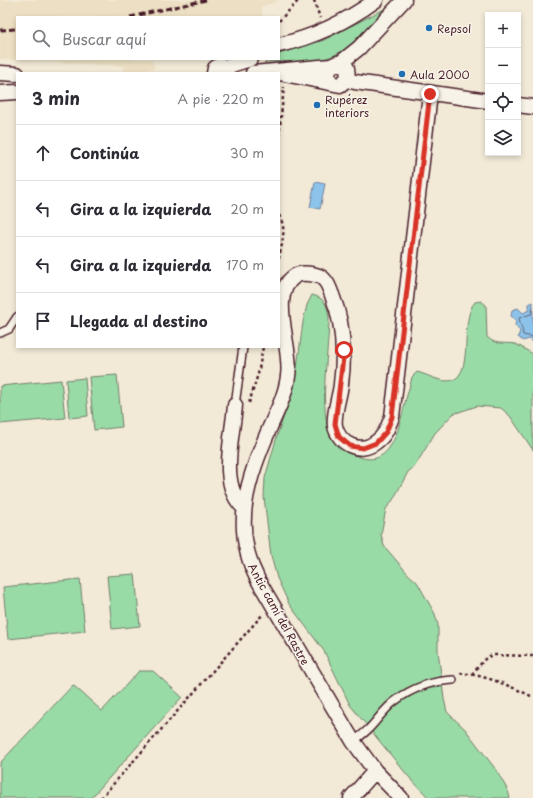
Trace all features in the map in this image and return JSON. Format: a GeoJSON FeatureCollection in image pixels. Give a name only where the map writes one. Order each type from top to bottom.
{"type":"FeatureCollection","features":[{"type":"Feature","properties":{"kind":"street"},"geometry":{"type":"LineString","coordinates":[[280,45],[300,40],[324,31],[357,14],[376,0]]}},
{"type":"Feature","properties":{"kind":"street"},"geometry":{"type":"LineString","coordinates":[[331,82],[327,72],[359,48],[404,0]]}},
{"type":"Feature","properties":{"kind":"street"},"geometry":{"type":"LineString","coordinates":[[223,72],[248,60]]}},
{"type":"Feature","properties":{"kind":"street"},"geometry":{"type":"LineString","coordinates":[[280,73],[335,65],[344,65],[348,71],[347,80],[340,85],[331,82],[280,74]]}},
{"type":"Feature","properties":{"kind":"street"},"geometry":{"type":"LineString","coordinates":[[0,73],[16,74]]}},
{"type":"Feature","properties":{"kind":"street"},"geometry":{"type":"LineString","coordinates":[[347,80],[430,94],[485,101]]}},
{"type":"Feature","properties":{"kind":"street"},"geometry":{"type":"LineString","coordinates":[[0,93],[16,92]]}},
{"type":"Feature","properties":{"kind":"street","name":"Antic camí del Rastre"},"geometry":{"type":"LineString","coordinates":[[402,798],[375,771],[353,741],[253,570],[248,556],[244,531],[244,508],[246,494],[254,470],[286,389],[289,360],[282,309],[283,291],[289,281],[297,275],[308,274],[319,276],[327,282],[338,313],[344,350],[335,424],[339,437],[350,446],[363,448],[376,443],[386,432],[392,417],[430,94]]}},
{"type":"Feature","properties":{"kind":"street"},"geometry":{"type":"LineString","coordinates":[[0,100],[16,99]]}},
{"type":"Feature","properties":{"kind":"street"},"geometry":{"type":"LineString","coordinates":[[521,105],[533,106]]}},
{"type":"Feature","properties":{"kind":"street"},"geometry":{"type":"LineString","coordinates":[[241,406],[230,460],[230,483],[233,494],[244,508]]}},
{"type":"Feature","properties":{"kind":"street"},"geometry":{"type":"LineString","coordinates":[[351,798],[375,771]]}},
{"type":"Feature","properties":{"kind":"lane"},"geometry":{"type":"LineString","coordinates":[[0,333],[9,329],[16,318]]}},
{"type":"Feature","properties":{"kind":"lane"},"geometry":{"type":"LineString","coordinates":[[241,406],[242,348]]}},
{"type":"Feature","properties":{"kind":"lane"},"geometry":{"type":"LineString","coordinates":[[353,741],[366,734],[395,701],[422,687],[438,681],[454,680]]}},
{"type":"Feature","properties":{"kind":"path"},"geometry":{"type":"LineString","coordinates":[[280,20],[298,0]]}},
{"type":"Feature","properties":{"kind":"path"},"geometry":{"type":"LineString","coordinates":[[280,217],[283,223],[284,231],[280,253]]}},
{"type":"Feature","properties":{"kind":"path"},"geometry":{"type":"LineString","coordinates":[[241,406],[258,374],[263,348]]}},
{"type":"Feature","properties":{"kind":"path"},"geometry":{"type":"LineString","coordinates":[[100,798],[272,604]]}},
{"type":"Feature","properties":{"kind":"path"},"geometry":{"type":"LineString","coordinates":[[471,674],[485,659],[492,655],[533,656]]}},
{"type":"Feature","properties":{"kind":"path"},"geometry":{"type":"LineString","coordinates":[[455,672],[471,674],[512,687],[533,697]]}},
{"type":"Feature","properties":{"kind":"shaded area"},"geometry":{"type":"Polygon","coordinates":[[[0,0],[280,0],[261,7],[263,16],[16,16],[16,60],[0,59],[0,0]]]}},
{"type":"Feature","properties":{"kind":"shaded area"},"geometry":{"type":"Polygon","coordinates":[[[18,60],[151,60],[155,68],[136,72],[125,72],[123,66],[18,60]]]}},
{"type":"Feature","properties":{"kind":"green space"},"geometry":{"type":"Polygon","coordinates":[[[384,9],[385,11],[354,41],[333,56],[309,61],[265,62],[265,60],[280,60],[280,54],[324,40],[384,9]]]}},
{"type":"Feature","properties":{"kind":"green space"},"geometry":{"type":"Polygon","coordinates":[[[312,295],[323,300],[329,317],[325,375],[325,405],[329,432],[339,445],[353,454],[365,458],[375,458],[383,454],[390,447],[399,428],[412,377],[417,372],[444,381],[453,380],[459,375],[463,367],[465,357],[470,310],[475,302],[481,301],[486,305],[487,337],[490,340],[497,343],[515,344],[533,354],[533,450],[510,416],[501,408],[477,406],[453,414],[435,433],[415,466],[408,472],[393,500],[386,509],[381,534],[384,546],[408,574],[417,582],[435,614],[438,625],[438,651],[447,712],[465,729],[497,771],[508,791],[510,798],[429,798],[408,776],[350,705],[324,651],[289,604],[277,578],[271,556],[264,497],[265,478],[289,401],[297,368],[303,322],[307,305],[312,295]]]}},
{"type":"Feature","properties":{"kind":"green space"},"geometry":{"type":"Polygon","coordinates":[[[117,375],[122,427],[94,430],[89,377],[117,375]]]}},
{"type":"Feature","properties":{"kind":"green space"},"geometry":{"type":"Polygon","coordinates":[[[85,378],[88,416],[69,418],[66,380],[85,378]]]}},
{"type":"Feature","properties":{"kind":"green space"},"geometry":{"type":"Polygon","coordinates":[[[61,380],[65,418],[0,424],[0,386],[61,380]]]}},
{"type":"Feature","properties":{"kind":"green space"},"geometry":{"type":"Polygon","coordinates":[[[135,574],[140,626],[112,629],[107,576],[135,574]]]}},
{"type":"Feature","properties":{"kind":"green space"},"geometry":{"type":"Polygon","coordinates":[[[80,579],[85,631],[8,639],[3,587],[80,579]]]}},
{"type":"Feature","properties":{"kind":"green space"},"geometry":{"type":"Polygon","coordinates":[[[139,671],[153,671],[182,697],[91,798],[0,798],[0,763],[73,685],[102,711],[139,671]]]}},
{"type":"Feature","properties":{"kind":"water"},"geometry":{"type":"Polygon","coordinates":[[[315,182],[325,184],[320,209],[310,207],[315,182]]]}},
{"type":"Feature","properties":{"kind":"water"},"geometry":{"type":"Polygon","coordinates":[[[533,302],[533,342],[529,339],[523,341],[518,337],[520,331],[515,326],[516,320],[511,316],[512,310],[518,308],[523,313],[529,310],[529,304],[533,302]]]}},
{"type":"Feature","properties":{"kind":"railway"},"geometry":{"type":"LineString","coordinates":[[134,16],[206,0]]}},
{"type":"Feature","properties":{"kind":"railway"},"geometry":{"type":"LineString","coordinates":[[0,30],[16,29]]}},
{"type":"Feature","properties":{"kind":"place","name":"Repsol"},"geometry":{"type":"Point","coordinates":[429,28]}},
{"type":"Feature","properties":{"kind":"place","name":"Aula 2000"},"geometry":{"type":"Point","coordinates":[402,74]}},
{"type":"Feature","properties":{"kind":"place","name":"Rupérez interiors"},"geometry":{"type":"Point","coordinates":[317,105]}},
{"type":"Feature","properties":{"kind":"route"},"geometry":{"type":"LineString","coordinates":[[344,350],[335,424],[339,437],[350,446],[363,448],[376,443],[386,432],[392,417],[407,279],[430,94]]}}]}
